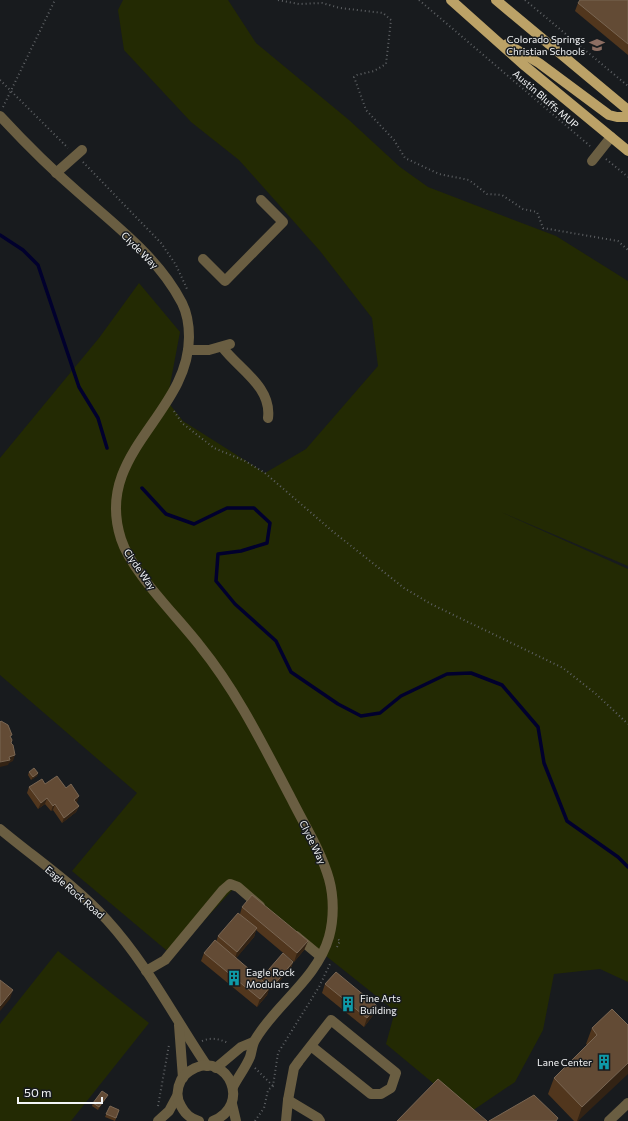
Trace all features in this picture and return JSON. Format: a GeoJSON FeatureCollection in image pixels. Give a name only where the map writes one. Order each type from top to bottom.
{"type":"FeatureCollection","features":[{"type":"Feature","properties":{"kind":"main road"},"geometry":{"type":"LineString","coordinates":[[451,0],[628,151]]}},
{"type":"Feature","properties":{"kind":"main road"},"geometry":{"type":"LineString","coordinates":[[496,0],[628,110]]}},
{"type":"Feature","properties":{"kind":"main road"},"geometry":{"type":"LineString","coordinates":[[485,30],[539,63],[609,115],[617,117],[628,116]]}},
{"type":"Feature","properties":{"kind":"street","name":"Clyde Way"},"geometry":{"type":"LineString","coordinates":[[0,116],[56,173],[140,248],[163,274],[184,306],[189,331],[188,350],[182,374],[167,401],[131,454],[118,488],[116,513],[121,539],[126,551],[142,574],[215,664],[253,725],[325,866],[332,892],[330,934],[320,956],[302,984],[253,1042]]}},
{"type":"Feature","properties":{"kind":"street"},"geometry":{"type":"LineString","coordinates":[[595,156],[611,137]]}},
{"type":"Feature","properties":{"kind":"street"},"geometry":{"type":"LineString","coordinates":[[56,173],[78,153]]}},
{"type":"Feature","properties":{"kind":"street"},"geometry":{"type":"LineString","coordinates":[[203,259],[225,281],[283,222],[261,200]]}},
{"type":"Feature","properties":{"kind":"street"},"geometry":{"type":"LineString","coordinates":[[188,350],[200,351],[226,346],[268,402],[268,418]]}},
{"type":"Feature","properties":{"kind":"street","name":"Eagle Rock Road"},"geometry":{"type":"LineString","coordinates":[[0,829],[89,903],[123,939],[146,971],[179,1025],[211,1067],[223,1072],[233,1087]]}},
{"type":"Feature","properties":{"kind":"street"},"geometry":{"type":"LineString","coordinates":[[146,971],[165,960],[223,890],[230,884],[238,887],[267,912]]}},
{"type":"Feature","properties":{"kind":"street"},"geometry":{"type":"LineString","coordinates":[[291,931],[320,956]]}},
{"type":"Feature","properties":{"kind":"street"},"geometry":{"type":"LineString","coordinates":[[286,1121],[294,1068],[331,1020],[396,1073],[391,1088],[381,1094],[371,1094],[311,1046]]}},
{"type":"Feature","properties":{"kind":"street","name":"Eagle Rock Road"},"geometry":{"type":"LineString","coordinates":[[158,1121],[168,1111],[178,1096],[178,1086],[183,1078],[179,1025]]}},
{"type":"Feature","properties":{"kind":"street"},"geometry":{"type":"LineString","coordinates":[[183,1078],[189,1071],[198,1067],[211,1067],[240,1047],[253,1042],[251,1056],[233,1087],[232,1104],[236,1121]]}},
{"type":"Feature","properties":{"kind":"street"},"geometry":{"type":"LineString","coordinates":[[178,1096],[180,1105],[185,1113],[194,1120]]}},
{"type":"Feature","properties":{"kind":"street"},"geometry":{"type":"LineString","coordinates":[[288,1100],[318,1118],[320,1121]]}},
{"type":"Feature","properties":{"kind":"street"},"geometry":{"type":"LineString","coordinates":[[609,1121],[628,1103]]}},
{"type":"Feature","properties":{"kind":"street"},"geometry":{"type":"LineString","coordinates":[[213,1121],[221,1118],[232,1104]]}},
{"type":"Feature","properties":{"kind":"path"},"geometry":{"type":"LineString","coordinates":[[0,112],[12,91],[55,0]]}},
{"type":"Feature","properties":{"kind":"path"},"geometry":{"type":"LineString","coordinates":[[278,0],[299,4],[322,3],[340,8],[383,13],[391,20],[386,64],[374,71],[354,77],[366,110],[394,140],[405,158],[439,174],[469,180],[487,194],[502,195],[523,209],[536,212],[543,228],[618,241],[628,250]]}},
{"type":"Feature","properties":{"kind":"path","name":"Austin Bluffs MUP"},"geometry":{"type":"LineString","coordinates":[[419,0],[595,156],[628,177]]}},
{"type":"Feature","properties":{"kind":"path"},"geometry":{"type":"LineString","coordinates":[[525,0],[628,86]]}},
{"type":"Feature","properties":{"kind":"path"},"geometry":{"type":"LineString","coordinates":[[0,80],[78,153],[88,166],[162,243],[176,265]]}},
{"type":"Feature","properties":{"kind":"path"},"geometry":{"type":"LineString","coordinates":[[167,401],[182,423],[187,427],[214,448],[245,461],[265,473],[331,530],[404,588],[431,604],[563,668],[596,694],[628,724]]}},
{"type":"Feature","properties":{"kind":"path"},"geometry":{"type":"LineString","coordinates":[[330,934],[340,941],[334,954]]}},
{"type":"Feature","properties":{"kind":"path"},"geometry":{"type":"LineString","coordinates":[[255,1121],[264,1108],[268,1090],[273,1086],[278,1053],[319,986],[331,960]]}},
{"type":"Feature","properties":{"kind":"path"},"geometry":{"type":"LineString","coordinates":[[199,1042],[213,1038],[231,1045]]}},
{"type":"Feature","properties":{"kind":"path"},"geometry":{"type":"LineString","coordinates":[[160,1110],[158,1107],[171,1040]]}},
{"type":"Feature","properties":{"kind":"path"},"geometry":{"type":"LineString","coordinates":[[252,1066],[273,1086]]}},
{"type":"Feature","properties":{"kind":"green space"},"geometry":{"type":"Polygon","coordinates":[[[123,0],[228,0],[256,43],[349,120],[400,167],[428,187],[556,236],[628,281],[628,566],[501,512],[628,569],[628,982],[600,969],[554,974],[543,1030],[515,1082],[469,1113],[386,1044],[395,1011],[237,885],[172,955],[72,871],[137,793],[0,675],[0,458],[99,338],[139,283],[180,332],[167,401],[183,421],[265,473],[306,449],[378,366],[372,318],[320,251],[239,160],[191,122],[124,50],[118,10],[123,0]]]}},
{"type":"Feature","properties":{"kind":"green space"},"geometry":{"type":"Polygon","coordinates":[[[58,951],[149,1023],[71,1121],[0,1121],[0,1024],[58,951]]]}},
{"type":"Feature","properties":{"kind":"building"},"geometry":{"type":"Polygon","coordinates":[[[580,0],[628,0],[628,44],[578,3],[580,0]]]}},
{"type":"Feature","properties":{"kind":"building"},"geometry":{"type":"Polygon","coordinates":[[[1,721],[8,725],[12,735],[10,736],[12,740],[11,743],[13,745],[15,755],[9,757],[10,760],[0,762],[0,722],[1,721]]]}},
{"type":"Feature","properties":{"kind":"building"},"geometry":{"type":"Polygon","coordinates":[[[34,768],[38,773],[33,777],[29,772],[34,768]]]}},
{"type":"Feature","properties":{"kind":"building"},"geometry":{"type":"Polygon","coordinates":[[[57,776],[66,788],[71,784],[79,796],[74,800],[79,806],[64,818],[55,804],[53,806],[47,798],[41,803],[29,787],[42,779],[45,784],[57,776]]]}},
{"type":"Feature","properties":{"kind":"building"},"geometry":{"type":"Polygon","coordinates":[[[252,895],[308,941],[297,953],[242,907],[252,895]]]}},
{"type":"Feature","properties":{"kind":"building"},"geometry":{"type":"Polygon","coordinates":[[[238,913],[257,928],[237,952],[218,936],[238,913]]]}},
{"type":"Feature","properties":{"kind":"building"},"geometry":{"type":"Polygon","coordinates":[[[215,940],[270,987],[260,999],[204,953],[215,940]]]}},
{"type":"Feature","properties":{"kind":"building"},"geometry":{"type":"Polygon","coordinates":[[[283,953],[293,962],[274,985],[263,976],[283,953]]]}},
{"type":"Feature","properties":{"kind":"building"},"geometry":{"type":"Polygon","coordinates":[[[336,972],[377,1006],[367,1018],[325,984],[336,972]]]}},
{"type":"Feature","properties":{"kind":"building"},"geometry":{"type":"Polygon","coordinates":[[[0,980],[13,990],[0,1006],[0,980]]]}},
{"type":"Feature","properties":{"kind":"building","name":"Lane Center"},"geometry":{"type":"Polygon","coordinates":[[[612,1009],[628,1025],[628,1063],[582,1107],[554,1078],[597,1035],[592,1028],[612,1009]]]}},
{"type":"Feature","properties":{"kind":"building"},"geometry":{"type":"Polygon","coordinates":[[[438,1079],[487,1121],[397,1121],[438,1079]]]}},
{"type":"Feature","properties":{"kind":"building"},"geometry":{"type":"Polygon","coordinates":[[[102,1091],[108,1095],[99,1107],[93,1103],[102,1091]]]}},
{"type":"Feature","properties":{"kind":"building"},"geometry":{"type":"Polygon","coordinates":[[[534,1095],[558,1118],[556,1121],[489,1121],[534,1095]]]}},
{"type":"Feature","properties":{"kind":"building"},"geometry":{"type":"Polygon","coordinates":[[[110,1106],[119,1110],[116,1118],[106,1114],[110,1106]]]}},
{"type":"Feature","properties":{"kind":"waterway"},"geometry":{"type":"LineString","coordinates":[[0,235],[23,250],[38,265],[79,387],[98,418],[107,448]]}},
{"type":"Feature","properties":{"kind":"waterway"},"geometry":{"type":"LineString","coordinates":[[142,488],[166,514],[194,524],[227,508],[254,508],[270,523],[267,543],[241,551],[218,554],[216,581],[235,604],[276,641],[291,672],[338,704],[361,716],[380,713],[401,696],[447,674],[471,673],[502,685],[538,727],[544,763],[567,821],[618,857],[628,867]]}},
{"type":"Feature","properties":{"kind":"place","name":"Colorado Springs Christian Schools"},"geometry":{"type":"Point","coordinates":[597,45]}},
{"type":"Feature","properties":{"kind":"place","name":"Eagle Rock Modulars"},"geometry":{"type":"Point","coordinates":[234,978]}},
{"type":"Feature","properties":{"kind":"place","name":"Fine Arts Building"},"geometry":{"type":"Point","coordinates":[348,1004]}},
{"type":"Feature","properties":{"kind":"place","name":"Lane Center"},"geometry":{"type":"Point","coordinates":[604,1062]}}]}
